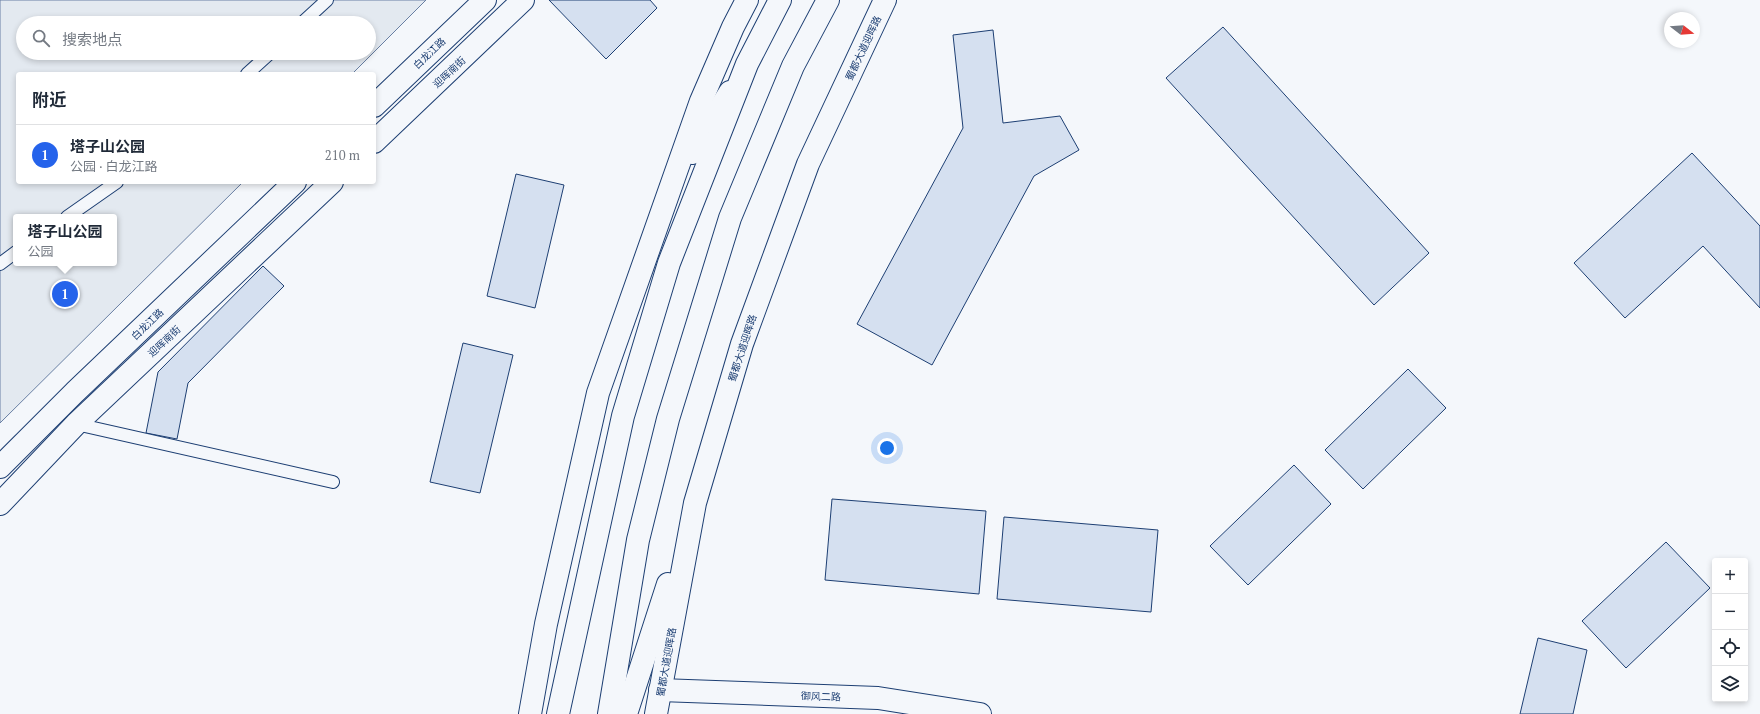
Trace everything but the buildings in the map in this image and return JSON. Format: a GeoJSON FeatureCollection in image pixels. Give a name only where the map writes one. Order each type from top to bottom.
{"type":"FeatureCollection","features":[{"type":"Feature","properties":{"kind":"main road","name":"白龙江路"},"geometry":{"type":"LineString","coordinates":[[376,104],[484,0]]}},
{"type":"Feature","properties":{"kind":"main road","name":"迎晖南街"},"geometry":{"type":"LineString","coordinates":[[376,140],[523,0]]}},
{"type":"Feature","properties":{"kind":"main road"},"geometry":{"type":"LineString","coordinates":[[530,714],[546,624],[598,393],[701,101],[733,27],[747,0]]}},
{"type":"Feature","properties":{"kind":"main road"},"geometry":{"type":"LineString","coordinates":[[668,193],[747,64],[780,0]]}},
{"type":"Feature","properties":{"kind":"main road"},"geometry":{"type":"LineString","coordinates":[[609,714],[638,540],[668,419],[730,218],[793,66],[828,0]]}},
{"type":"Feature","properties":{"kind":"main road","name":"蜀都大道迎晖路"},"geometry":{"type":"LineString","coordinates":[[656,714],[695,503],[742,344],[808,164],[885,0]]}},
{"type":"Feature","properties":{"kind":"main road"},"geometry":{"type":"LineString","coordinates":[[558,714],[623,416],[669,263],[747,64]]}},
{"type":"Feature","properties":{"kind":"main road","name":"白龙江路"},"geometry":{"type":"LineString","coordinates":[[0,467],[293,184]]}},
{"type":"Feature","properties":{"kind":"main road","name":"迎晖南街"},"geometry":{"type":"LineString","coordinates":[[0,504],[76,424],[330,184]]}},
{"type":"Feature","properties":{"kind":"main road"},"geometry":{"type":"LineString","coordinates":[[626,714],[695,503]]}},
{"type":"Feature","properties":{"kind":"main road","name":"御风二路"},"geometry":{"type":"LineString","coordinates":[[660,690],[878,698],[980,714]]}},
{"type":"Feature","properties":{"kind":"lane"},"geometry":{"type":"LineString","coordinates":[[310,16],[327,0]]}},
{"type":"Feature","properties":{"kind":"lane"},"geometry":{"type":"LineString","coordinates":[[249,72],[262,60]]}},
{"type":"Feature","properties":{"kind":"lane"},"geometry":{"type":"LineString","coordinates":[[71,214],[114,184]]}},
{"type":"Feature","properties":{"kind":"lane"},"geometry":{"type":"LineString","coordinates":[[0,264],[13,254]]}},
{"type":"Feature","properties":{"kind":"lane"},"geometry":{"type":"LineString","coordinates":[[76,424],[333,482]]}},
{"type":"Feature","properties":{"kind":"shaded area"},"geometry":{"type":"Polygon","coordinates":[[[0,0],[426,0],[376,50],[376,16],[16,16],[16,60],[366,60],[354,72],[16,72],[16,184],[241,184],[0,423],[0,0]]]}},
{"type":"Feature","properties":{"kind":"place","name":"塔子山公园"},"geometry":{"type":"Point","coordinates":[65,294]}}]}
